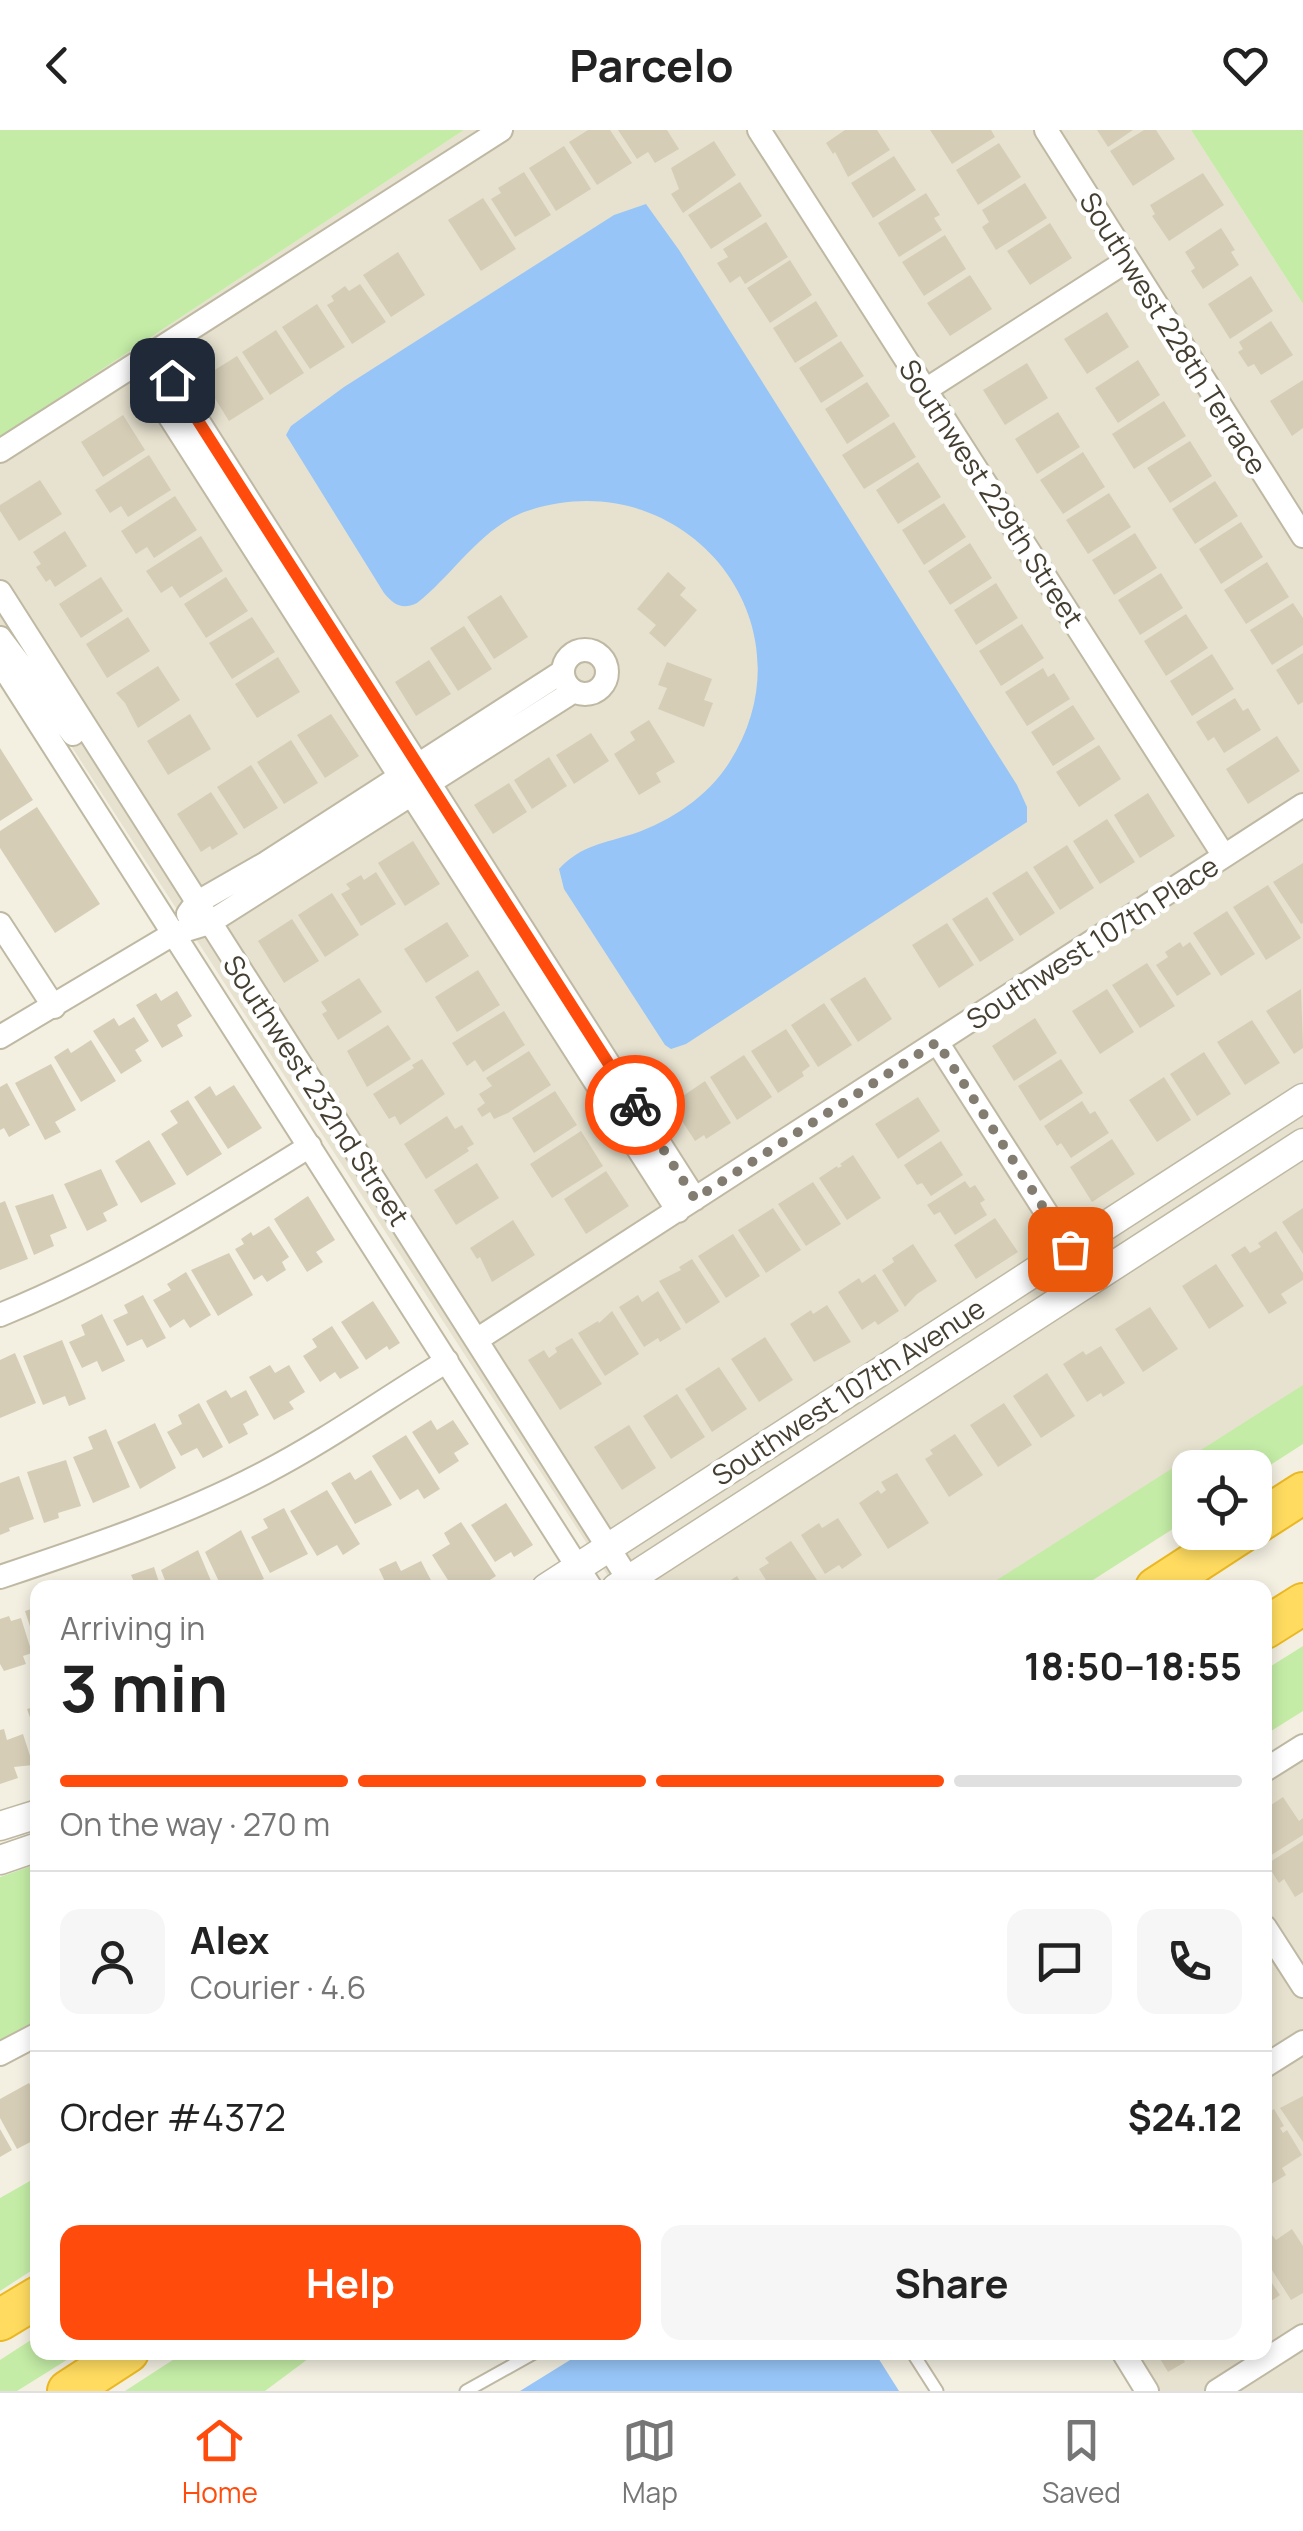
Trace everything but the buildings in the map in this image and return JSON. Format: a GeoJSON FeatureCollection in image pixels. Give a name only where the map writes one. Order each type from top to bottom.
{"type":"FeatureCollection","features":[{"type":"Feature","properties":{"kind":"highway"},"geometry":{"type":"LineString","coordinates":[[1272,1513],[1303,1494]]}},
{"type":"Feature","properties":{"kind":"highway"},"geometry":{"type":"LineString","coordinates":[[1168,1580],[1214,1550]]}},
{"type":"Feature","properties":{"kind":"highway"},"geometry":{"type":"LineString","coordinates":[[1272,1624],[1303,1604]]}},
{"type":"Feature","properties":{"kind":"highway"},"geometry":{"type":"LineString","coordinates":[[0,2320],[30,2301]]}},
{"type":"Feature","properties":{"kind":"highway"},"geometry":{"type":"LineString","coordinates":[[68,2391],[116,2360]]}},
{"type":"Feature","properties":{"kind":"street"},"geometry":{"type":"LineString","coordinates":[[0,451],[500,130]]}},
{"type":"Feature","properties":{"kind":"street","name":"Southwest 229th Street"},"geometry":{"type":"LineString","coordinates":[[759,130],[1224,856]]}},
{"type":"Feature","properties":{"kind":"street","name":"Southwest 228th Terrace"},"geometry":{"type":"LineString","coordinates":[[1046,130],[1303,536]]}},
{"type":"Feature","properties":{"kind":"street"},"geometry":{"type":"LineString","coordinates":[[927,389],[1128,260]]}},
{"type":"Feature","properties":{"kind":"street"},"geometry":{"type":"LineString","coordinates":[[145,358],[687,1205]]}},
{"type":"Feature","properties":{"kind":"street","name":"Southwest 232nd Street"},"geometry":{"type":"LineString","coordinates":[[0,592],[478,1339],[608,1546],[625,1580]]}},
{"type":"Feature","properties":{"kind":"street"},"geometry":{"type":"LineString","coordinates":[[0,638],[170,861]]}},
{"type":"Feature","properties":{"kind":"street","name":"Southwest 232nd Street"},"geometry":{"type":"LineString","coordinates":[[0,662],[584,1577]]}},
{"type":"Feature","properties":{"kind":"street"},"geometry":{"type":"LineString","coordinates":[[0,1037],[173,934],[209,924],[414,780],[568,682]]}},
{"type":"Feature","properties":{"kind":"street"},"geometry":{"type":"LineString","coordinates":[[173,934],[196,903],[414,780]]}},
{"type":"Feature","properties":{"kind":"street","name":"Southwest 107th Place"},"geometry":{"type":"LineString","coordinates":[[478,1339],[1303,806]]}},
{"type":"Feature","properties":{"kind":"street"},"geometry":{"type":"LineString","coordinates":[[0,924],[54,1008]]}},
{"type":"Feature","properties":{"kind":"street"},"geometry":{"type":"LineString","coordinates":[[937,1042],[1090,1281]]}},
{"type":"Feature","properties":{"kind":"street","name":"Southwest 107th Avenue"},"geometry":{"type":"LineString","coordinates":[[584,1577],[608,1546],[1303,1098]]}},
{"type":"Feature","properties":{"kind":"street","name":"Southwest 107th Avenue"},"geometry":{"type":"LineString","coordinates":[[635,1580],[1303,1143]]}},
{"type":"Feature","properties":{"kind":"street"},"geometry":{"type":"LineString","coordinates":[[0,1315],[130,1256],[310,1146]]}},
{"type":"Feature","properties":{"kind":"street"},"geometry":{"type":"LineString","coordinates":[[0,1576],[126,1534],[235,1488],[302,1452],[448,1361]]}},
{"type":"Feature","properties":{"kind":"street"},"geometry":{"type":"LineString","coordinates":[[1272,1766],[1303,1746]]}},
{"type":"Feature","properties":{"kind":"street"},"geometry":{"type":"LineString","coordinates":[[0,1826],[30,1817]]}},
{"type":"Feature","properties":{"kind":"street"},"geometry":{"type":"LineString","coordinates":[[0,1860],[30,1851]]}},
{"type":"Feature","properties":{"kind":"street"},"geometry":{"type":"LineString","coordinates":[[1272,1938],[1303,1986]]}},
{"type":"Feature","properties":{"kind":"street"},"geometry":{"type":"LineString","coordinates":[[0,2054],[30,2038]]}},
{"type":"Feature","properties":{"kind":"street"},"geometry":{"type":"LineString","coordinates":[[1272,2062],[1303,2042]]}},
{"type":"Feature","properties":{"kind":"street"},"geometry":{"type":"LineString","coordinates":[[1272,2356],[1303,2336]]}},
{"type":"Feature","properties":{"kind":"street"},"geometry":{"type":"LineString","coordinates":[[1128,2360],[1147,2391]]}},
{"type":"Feature","properties":{"kind":"street"},"geometry":{"type":"LineString","coordinates":[[1217,2391],[1265,2360]]}},
{"type":"Feature","properties":{"kind":"lane"},"geometry":{"type":"LineString","coordinates":[[466,2391],[522,2360]]}},
{"type":"Feature","properties":{"kind":"lane"},"geometry":{"type":"LineString","coordinates":[[917,2360],[937,2391]]}},
{"type":"Feature","properties":{"kind":"shaded area"},"geometry":{"type":"Polygon","coordinates":[[[464,130],[1191,130],[1303,304],[1303,1388],[1206,1450],[1172,1450],[1172,1472],[1003,1580],[610,1580],[0,636],[0,437],[464,130]]]}},
{"type":"Feature","properties":{"kind":"shaded area"},"geometry":{"type":"Polygon","coordinates":[[[1303,1734],[1303,2391],[1136,2391],[1116,2360],[1272,2360],[1272,1754],[1303,1734]]]}},
{"type":"Feature","properties":{"kind":"green space"},"geometry":{"type":"Polygon","coordinates":[[[0,130],[464,130],[0,437],[0,130]]]}},
{"type":"Feature","properties":{"kind":"green space"},"geometry":{"type":"Polygon","coordinates":[[[1191,130],[1303,130],[1303,304],[1191,130]]]}},
{"type":"Feature","properties":{"kind":"green space"},"geometry":{"type":"Polygon","coordinates":[[[1303,1385],[1303,1444],[1272,1464],[1272,1450],[1201,1450],[1303,1385]]]}},
{"type":"Feature","properties":{"kind":"green space"},"geometry":{"type":"Polygon","coordinates":[[[1172,1468],[1172,1530],[1093,1580],[997,1580],[1172,1468]]]}},
{"type":"Feature","properties":{"kind":"green space"},"geometry":{"type":"Polygon","coordinates":[[[1303,1646],[1303,1711],[1272,1731],[1272,1666],[1303,1646]]]}},
{"type":"Feature","properties":{"kind":"green space"},"geometry":{"type":"Polygon","coordinates":[[[30,1866],[30,2024],[0,2040],[0,1877],[30,1866]]]}},
{"type":"Feature","properties":{"kind":"green space"},"geometry":{"type":"Polygon","coordinates":[[[30,2181],[30,2272],[0,2291],[0,2198],[30,2181]]]}},
{"type":"Feature","properties":{"kind":"green space"},"geometry":{"type":"Polygon","coordinates":[[[30,2341],[30,2360],[67,2360],[17,2391],[0,2391],[0,2360],[30,2341]]]}},
{"type":"Feature","properties":{"kind":"green space"},"geometry":{"type":"Polygon","coordinates":[[[173,2360],[307,2360],[265,2391],[125,2391],[173,2360]]]}},
{"type":"Feature","properties":{"kind":"water"},"geometry":{"type":"Polygon","coordinates":[[[646,204],[679,250],[1017,785],[1027,807],[1027,822],[686,1044],[671,1049],[564,889],[559,869],[585,850],[675,815],[699,797],[729,763],[753,710],[757,657],[746,608],[720,565],[683,531],[637,509],[584,501],[527,511],[511,518],[482,539],[417,603],[399,605],[384,593],[286,435],[291,426],[344,387],[614,215],[646,204]]]}},
{"type":"Feature","properties":{"kind":"water"},"geometry":{"type":"Polygon","coordinates":[[[570,2360],[879,2360],[899,2391],[520,2391],[570,2360]]]}},
{"type":"Feature","properties":{"kind":"way so far"},"geometry":{"type":"LineString","coordinates":[[635,1105],[695,1199],[937,1042],[1070,1249]]}},
{"type":"Feature","properties":{"kind":"route"},"geometry":{"type":"LineString","coordinates":[[172,380],[635,1105]]}}]}
